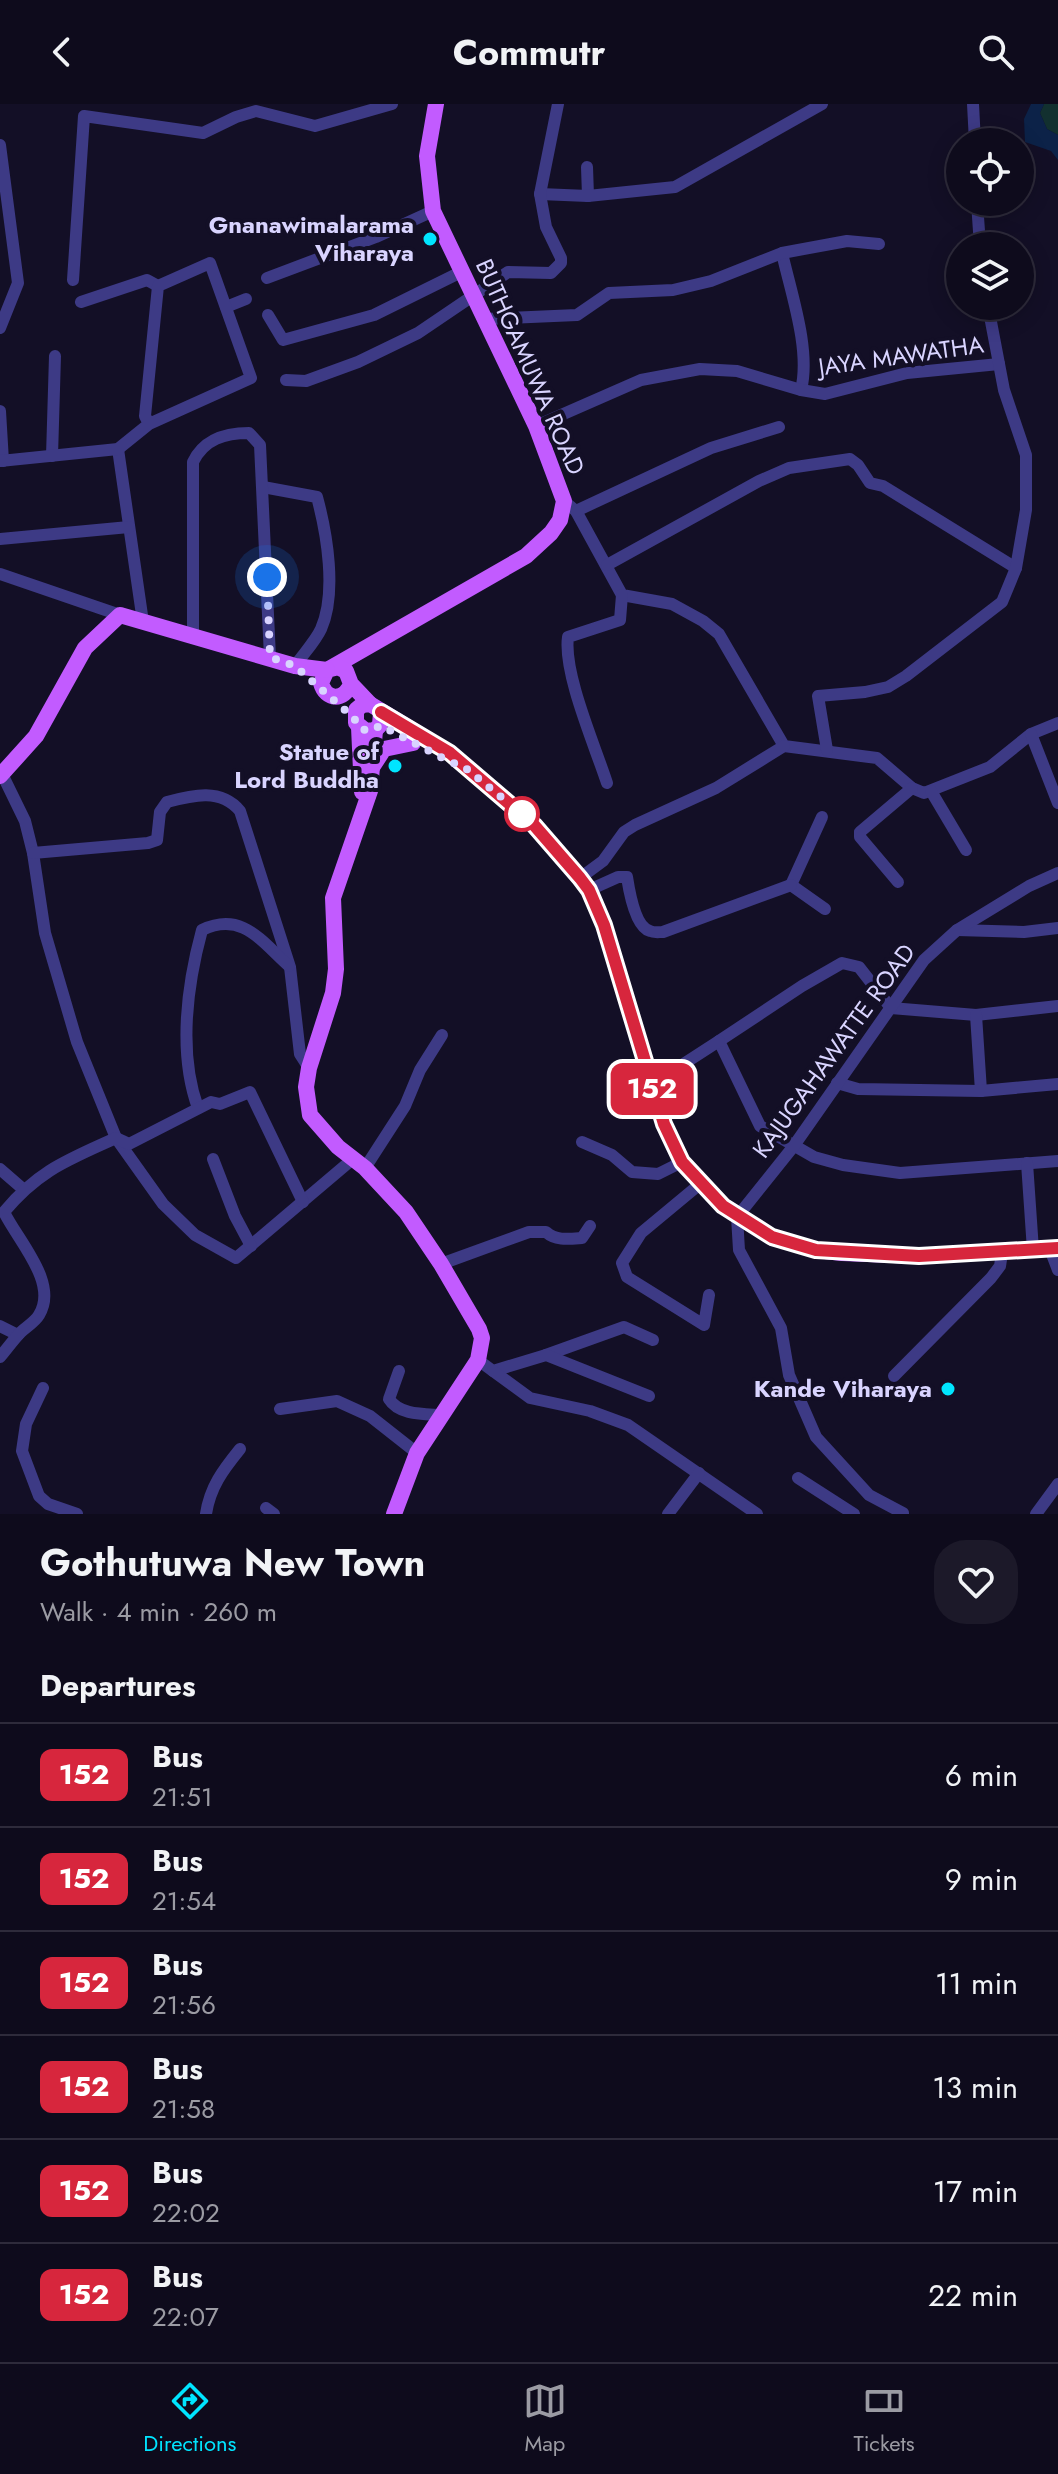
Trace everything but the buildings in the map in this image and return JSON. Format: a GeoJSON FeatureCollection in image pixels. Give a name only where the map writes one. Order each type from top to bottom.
{"type":"FeatureCollection","features":[{"type":"Feature","properties":{"kind":"main road","name":"BUTHGAMUWA ROAD"},"geometry":{"type":"LineString","coordinates":[[328,670],[526,556],[551,533],[570,506],[536,426],[433,211],[427,156],[436,104]]}},
{"type":"Feature","properties":{"kind":"main road"},"geometry":{"type":"LineString","coordinates":[[1,775],[36,736],[85,648],[120,615],[295,666],[328,670],[338,667],[346,671],[370,719],[373,767],[370,791],[363,805]]}},
{"type":"Feature","properties":{"kind":"main road"},"geometry":{"type":"LineString","coordinates":[[328,694],[341,697],[348,692],[369,646]]}},
{"type":"Feature","properties":{"kind":"main road"},"geometry":{"type":"LineString","coordinates":[[295,666],[328,694],[413,743],[463,766]]}},
{"type":"Feature","properties":{"kind":"main road"},"geometry":{"type":"LineString","coordinates":[[328,670],[322,676],[328,694]]}},
{"type":"Feature","properties":{"kind":"main road"},"geometry":{"type":"LineString","coordinates":[[370,719],[450,753],[534,825],[584,884],[604,925],[664,1124],[682,1162],[700,1184],[737,1217],[772,1237],[816,1250],[919,1256],[1054,1248]]}},
{"type":"Feature","properties":{"kind":"main road"},"geometry":{"type":"LineString","coordinates":[[370,719],[363,805],[351,851],[333,898],[336,969],[333,993],[309,1068],[306,1087],[310,1115],[338,1147],[359,1163],[406,1212],[441,1264],[482,1338],[478,1360],[417,1453],[394,1514]]}},
{"type":"Feature","properties":{"kind":"main road"},"geometry":{"type":"LineString","coordinates":[[373,767],[384,749],[413,743]]}},
{"type":"Feature","properties":{"kind":"street"},"geometry":{"type":"LineString","coordinates":[[73,280],[84,116],[203,133],[256,111],[315,126],[392,104]]}},
{"type":"Feature","properties":{"kind":"street"},"geometry":{"type":"LineString","coordinates":[[286,380],[306,381],[358,362],[418,333],[508,272],[551,273],[561,263],[546,227],[540,194],[558,104]]}},
{"type":"Feature","properties":{"kind":"street"},"geometry":{"type":"LineString","coordinates":[[540,194],[588,196],[675,187],[822,104]]}},
{"type":"Feature","properties":{"kind":"street"},"geometry":{"type":"LineString","coordinates":[[973,104],[974,128]]}},
{"type":"Feature","properties":{"kind":"street"},"geometry":{"type":"LineString","coordinates":[[0,148],[18,283],[0,328]]}},
{"type":"Feature","properties":{"kind":"street"},"geometry":{"type":"LineString","coordinates":[[587,167],[588,196]]}},
{"type":"Feature","properties":{"kind":"street"},"geometry":{"type":"LineString","coordinates":[[267,278],[376,237],[433,211]]}},
{"type":"Feature","properties":{"kind":"street"},"geometry":{"type":"LineString","coordinates":[[484,319],[577,315],[609,293],[686,287],[711,281],[782,253],[847,241],[879,244]]}},
{"type":"Feature","properties":{"kind":"street"},"geometry":{"type":"LineString","coordinates":[[782,253],[800,335],[801,390]]}},
{"type":"Feature","properties":{"kind":"street"},"geometry":{"type":"LineString","coordinates":[[0,411],[1,461],[118,449],[149,424],[251,378],[210,263],[158,286]]}},
{"type":"Feature","properties":{"kind":"street"},"geometry":{"type":"LineString","coordinates":[[268,315],[283,340],[374,315],[461,272]]}},
{"type":"Feature","properties":{"kind":"street"},"geometry":{"type":"LineString","coordinates":[[81,302],[147,280],[158,286]]}},
{"type":"Feature","properties":{"kind":"street"},"geometry":{"type":"LineString","coordinates":[[149,424],[145,416],[158,286]]}},
{"type":"Feature","properties":{"kind":"street"},"geometry":{"type":"LineString","coordinates":[[226,307],[246,299]]}},
{"type":"Feature","properties":{"kind":"street"},"geometry":{"type":"LineString","coordinates":[[827,750],[818,696],[888,687],[906,676],[1002,602],[1016,568],[1026,510],[1026,455],[1004,390],[991,320]]}},
{"type":"Feature","properties":{"kind":"street"},"geometry":{"type":"LineString","coordinates":[[52,456],[55,356]]}},
{"type":"Feature","properties":{"kind":"street","name":"JAYA MAWATHA"},"geometry":{"type":"LineString","coordinates":[[536,426],[641,380],[700,369],[737,371],[825,394],[907,373],[999,364]]}},
{"type":"Feature","properties":{"kind":"street"},"geometry":{"type":"LineString","coordinates":[[607,783],[576,690],[566,647],[568,637],[620,620],[622,595],[570,506],[711,448],[779,427]]}},
{"type":"Feature","properties":{"kind":"street"},"geometry":{"type":"LineString","coordinates":[[193,638],[192,475],[198,452],[213,440],[230,433],[249,433],[260,445],[270,657]]}},
{"type":"Feature","properties":{"kind":"street"},"geometry":{"type":"LineString","coordinates":[[118,449],[143,622]]}},
{"type":"Feature","properties":{"kind":"street"},"geometry":{"type":"LineString","coordinates":[[607,565],[759,481],[789,468],[850,459],[870,483],[883,486],[1016,568]]}},
{"type":"Feature","properties":{"kind":"street"},"geometry":{"type":"LineString","coordinates":[[263,487],[317,497],[327,536],[329,586],[321,628],[295,666]]}},
{"type":"Feature","properties":{"kind":"street"},"geometry":{"type":"LineString","coordinates":[[0,539],[129,527]]}},
{"type":"Feature","properties":{"kind":"street"},"geometry":{"type":"LineString","coordinates":[[0,574],[120,615]]}},
{"type":"Feature","properties":{"kind":"street"},"geometry":{"type":"LineString","coordinates":[[622,595],[672,604],[719,634],[784,746]]}},
{"type":"Feature","properties":{"kind":"street"},"geometry":{"type":"LineString","coordinates":[[584,884],[624,832],[716,788],[784,746],[877,758],[912,788],[924,793],[990,767],[1031,734],[1058,723]]}},
{"type":"Feature","properties":{"kind":"street"},"geometry":{"type":"LineString","coordinates":[[1031,734],[1058,803]]}},
{"type":"Feature","properties":{"kind":"street"},"geometry":{"type":"LineString","coordinates":[[1,775],[25,821],[45,933],[77,1042],[116,1138],[163,1204],[195,1235],[236,1258],[303,1202],[359,1163],[405,1106],[420,1070],[442,1035]]}},
{"type":"Feature","properties":{"kind":"street"},"geometry":{"type":"LineString","coordinates":[[898,882],[860,837],[860,832],[912,788]]}},
{"type":"Feature","properties":{"kind":"street"},"geometry":{"type":"LineString","coordinates":[[931,791],[966,850]]}},
{"type":"Feature","properties":{"kind":"street"},"geometry":{"type":"LineString","coordinates":[[33,853],[148,843],[157,840],[160,812],[167,802],[217,795],[232,801],[240,811],[290,967],[300,1054],[309,1068]]}},
{"type":"Feature","properties":{"kind":"street"},"geometry":{"type":"LineString","coordinates":[[584,884],[627,877],[633,905],[643,927],[649,931],[663,932],[791,885],[822,817]]}},
{"type":"Feature","properties":{"kind":"street","name":"KAJUGAHAWATTE ROAD"},"geometry":{"type":"LineString","coordinates":[[737,1217],[793,1147],[924,960],[957,930],[1029,886],[1058,873]]}},
{"type":"Feature","properties":{"kind":"street"},"geometry":{"type":"LineString","coordinates":[[791,885],[825,909]]}},
{"type":"Feature","properties":{"kind":"street"},"geometry":{"type":"LineString","coordinates":[[198,1108],[189,1083],[187,1026],[195,956],[202,930],[218,923],[242,925],[290,967]]}},
{"type":"Feature","properties":{"kind":"street"},"geometry":{"type":"LineString","coordinates":[[957,930],[1024,932],[1058,928]]}},
{"type":"Feature","properties":{"kind":"street"},"geometry":{"type":"LineString","coordinates":[[651,1085],[842,963],[859,967],[891,1008],[976,1015],[1058,1006]]}},
{"type":"Feature","properties":{"kind":"street"},"geometry":{"type":"LineString","coordinates":[[976,1015],[981,1091]]}},
{"type":"Feature","properties":{"kind":"street"},"geometry":{"type":"LineString","coordinates":[[719,1041],[760,1126],[814,1157],[843,1165],[900,1173],[1058,1161]]}},
{"type":"Feature","properties":{"kind":"street"},"geometry":{"type":"LineString","coordinates":[[837,1083],[858,1089],[981,1091],[1058,1084]]}},
{"type":"Feature","properties":{"kind":"street"},"geometry":{"type":"LineString","coordinates":[[0,1357],[39,1316],[46,1293],[32,1257],[1,1213],[23,1189],[52,1167],[116,1138],[129,1144],[211,1102],[220,1104],[250,1092],[303,1202]]}},
{"type":"Feature","properties":{"kind":"street"},"geometry":{"type":"LineString","coordinates":[[582,1142],[612,1155],[632,1172],[658,1174],[682,1162]]}},
{"type":"Feature","properties":{"kind":"street"},"geometry":{"type":"LineString","coordinates":[[213,1159],[235,1216],[251,1246]]}},
{"type":"Feature","properties":{"kind":"street"},"geometry":{"type":"LineString","coordinates":[[1027,1163],[1033,1250]]}},
{"type":"Feature","properties":{"kind":"street"},"geometry":{"type":"LineString","coordinates":[[0,1169],[23,1189]]}},
{"type":"Feature","properties":{"kind":"street"},"geometry":{"type":"LineString","coordinates":[[700,1184],[641,1233],[622,1263],[627,1277],[704,1325],[709,1295]]}},
{"type":"Feature","properties":{"kind":"street"},"geometry":{"type":"LineString","coordinates":[[737,1217],[739,1250],[781,1328],[789,1375],[816,1437],[869,1495],[901,1514]]}},
{"type":"Feature","properties":{"kind":"street"},"geometry":{"type":"LineString","coordinates":[[441,1264],[529,1232],[546,1232],[552,1237],[565,1239],[582,1238],[590,1226]]}},
{"type":"Feature","properties":{"kind":"street"},"geometry":{"type":"LineString","coordinates":[[1054,1248],[1058,1270]]}},
{"type":"Feature","properties":{"kind":"street"},"geometry":{"type":"LineString","coordinates":[[894,1376],[991,1278],[1000,1266],[1002,1253]]}},
{"type":"Feature","properties":{"kind":"street"},"geometry":{"type":"LineString","coordinates":[[0,1326],[18,1335]]}},
{"type":"Feature","properties":{"kind":"street"},"geometry":{"type":"LineString","coordinates":[[493,1371],[624,1327],[653,1340]]}},
{"type":"Feature","properties":{"kind":"street"},"geometry":{"type":"LineString","coordinates":[[546,1355],[649,1396]]}},
{"type":"Feature","properties":{"kind":"street"},"geometry":{"type":"LineString","coordinates":[[478,1360],[530,1398],[590,1411],[628,1425],[757,1514]]}},
{"type":"Feature","properties":{"kind":"street"},"geometry":{"type":"LineString","coordinates":[[399,1371],[389,1399],[393,1406],[401,1410],[440,1415]]}},
{"type":"Feature","properties":{"kind":"street"},"geometry":{"type":"LineString","coordinates":[[43,1388],[26,1424],[22,1451],[39,1496],[48,1504],[77,1514]]}},
{"type":"Feature","properties":{"kind":"street"},"geometry":{"type":"LineString","coordinates":[[280,1409],[337,1401],[370,1416],[417,1453]]}},
{"type":"Feature","properties":{"kind":"street"},"geometry":{"type":"LineString","coordinates":[[206,1514],[208,1499],[219,1475],[240,1449]]}},
{"type":"Feature","properties":{"kind":"street"},"geometry":{"type":"LineString","coordinates":[[668,1514],[699,1473]]}},
{"type":"Feature","properties":{"kind":"street"},"geometry":{"type":"LineString","coordinates":[[798,1478],[854,1514]]}},
{"type":"Feature","properties":{"kind":"street"},"geometry":{"type":"LineString","coordinates":[[1036,1514],[1058,1484]]}},
{"type":"Feature","properties":{"kind":"green space"},"geometry":{"type":"Polygon","coordinates":[[[1044,104],[1058,104],[1058,135],[1047,129],[1040,113],[1044,104]]]}},
{"type":"Feature","properties":{"kind":"water"},"geometry":{"type":"Polygon","coordinates":[[[1031,104],[1044,104],[1040,113],[1047,129],[1058,135],[1058,160],[1051,151],[1034,145],[1034,128],[1024,128],[1024,119],[1031,104]]]}},
{"type":"Feature","properties":{"kind":"bus line","name":"152"},"geometry":{"type":"LineString","coordinates":[[381,712],[450,753],[534,825],[589,890],[604,925],[664,1124],[682,1162],[723,1206],[772,1237],[816,1250],[919,1256],[1058,1248]]}},
{"type":"Feature","properties":{"kind":"place","name":"Gnanawimalarama Viharaya"},"geometry":{"type":"Point","coordinates":[430,239]}},
{"type":"Feature","properties":{"kind":"place","name":"Statue of Lord Buddha"},"geometry":{"type":"Point","coordinates":[395,766]}},
{"type":"Feature","properties":{"kind":"place","name":"Kande Viharaya"},"geometry":{"type":"Point","coordinates":[948,1389]}},
{"type":"Feature","properties":{"kind":"route"},"geometry":{"type":"LineString","coordinates":[[267,577],[270,657],[295,666],[333,697],[359,727],[366,731],[375,730],[380,725],[463,766],[522,814]]}}]}
